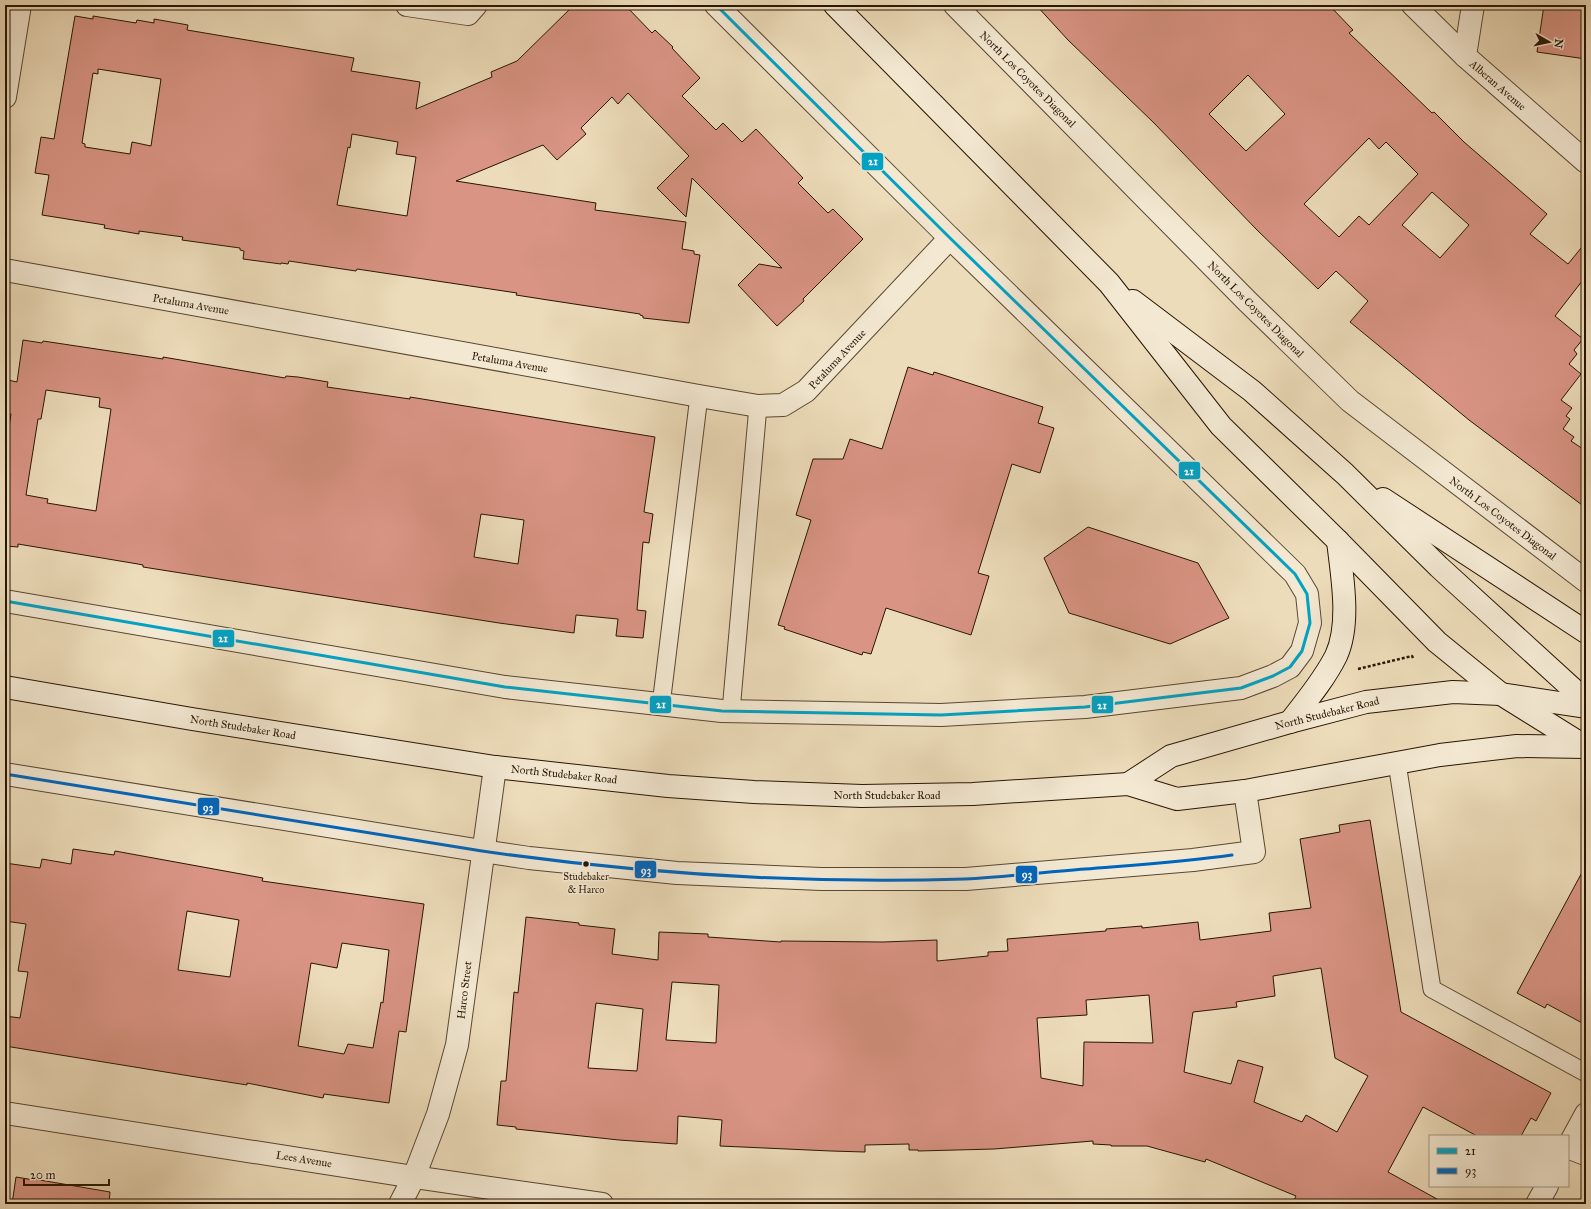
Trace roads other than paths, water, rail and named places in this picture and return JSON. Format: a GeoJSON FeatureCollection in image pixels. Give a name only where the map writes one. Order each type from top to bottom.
{"type":"FeatureCollection","features":[{"type":"Feature","properties":{"kind":"street"},"geometry":{"type":"LineString","coordinates":[[5,97],[20,5]]}},
{"type":"Feature","properties":{"kind":"street"},"geometry":{"type":"LineString","coordinates":[[407,5],[468,14],[476,5]]}},
{"type":"Feature","properties":{"kind":"street"},"geometry":{"type":"LineString","coordinates":[[5,601],[505,687],[661,705],[731,711],[942,715],[1085,707],[1241,688],[1273,676],[1290,667],[1302,651],[1310,623],[1307,594],[1295,574],[950,238],[716,5]]}},
{"type":"Feature","properties":{"kind":"street"},"geometry":{"type":"LineString","coordinates":[[835,5],[1109,283],[1221,426],[1338,541],[1437,642],[1501,694],[1586,747]]}},
{"type":"Feature","properties":{"kind":"street","name":"North Los Coyotes Diagonal"},"geometry":{"type":"LineString","coordinates":[[955,5],[1247,301],[1350,401],[1586,581]]}},
{"type":"Feature","properties":{"kind":"street","name":"Alberan Avenue"},"geometry":{"type":"LineString","coordinates":[[1413,5],[1465,56],[1586,162]]}},
{"type":"Feature","properties":{"kind":"street"},"geometry":{"type":"LineString","coordinates":[[1465,56],[1473,5]]}},
{"type":"Feature","properties":{"kind":"street","name":"Petaluma Avenue"},"geometry":{"type":"LineString","coordinates":[[5,270],[758,406],[783,405],[806,391],[950,238]]}},
{"type":"Feature","properties":{"kind":"street"},"geometry":{"type":"LineString","coordinates":[[1109,283],[1252,391],[1345,474],[1439,567],[1586,701]]}},
{"type":"Feature","properties":{"kind":"street"},"geometry":{"type":"LineString","coordinates":[[1345,474],[1586,632]]}},
{"type":"Feature","properties":{"kind":"street"},"geometry":{"type":"LineString","coordinates":[[1290,722],[1324,676],[1336,656],[1342,635],[1344,614],[1338,541]]}},
{"type":"Feature","properties":{"kind":"street","name":"North Studebaker Road"},"geometry":{"type":"LineString","coordinates":[[5,687],[495,767],[668,786],[754,792],[854,796],[973,794],[1128,784],[1177,799],[1245,791],[1440,755],[1517,746],[1586,747]]}},
{"type":"Feature","properties":{"kind":"street","name":"North Studebaker Road"},"geometry":{"type":"LineString","coordinates":[[1128,784],[1171,756],[1366,702],[1454,692],[1501,694],[1586,707]]}},
{"type":"Feature","properties":{"kind":"street","name":"Harco Street"},"geometry":{"type":"LineString","coordinates":[[400,1204],[414,1177],[438,1114],[457,1045],[482,851],[495,767]]}},
{"type":"Feature","properties":{"kind":"street"},"geometry":{"type":"LineString","coordinates":[[5,774],[529,858],[684,873],[821,879],[982,877],[1193,860],[1254,852],[1245,791]]}},
{"type":"Feature","properties":{"kind":"street","name":"Lees Avenue"},"geometry":{"type":"LineString","coordinates":[[5,1113],[414,1177],[602,1204]]}},
{"type":"Feature","properties":{"kind":"street"},"geometry":{"type":"LineString","coordinates":[[1569,1145],[1586,1114]]}},
{"type":"Feature","properties":{"kind":"street"},"geometry":{"type":"LineString","coordinates":[[1537,1204],[1546,1187]]}},
{"type":"Feature","properties":{"kind":"lane"},"geometry":{"type":"LineString","coordinates":[[661,705],[699,396]]}},
{"type":"Feature","properties":{"kind":"lane"},"geometry":{"type":"LineString","coordinates":[[731,711],[758,406]]}},
{"type":"Feature","properties":{"kind":"lane"},"geometry":{"type":"LineString","coordinates":[[1396,763],[1432,989],[1586,1073]]}},
{"type":"Feature","properties":{"kind":"lane"},"geometry":{"type":"LineString","coordinates":[[1569,1150],[1586,1157]]}},
{"type":"Feature","properties":{"kind":"place","name":"Studebaker & Harco"},"geometry":{"type":"Point","coordinates":[586,864]}}]}
